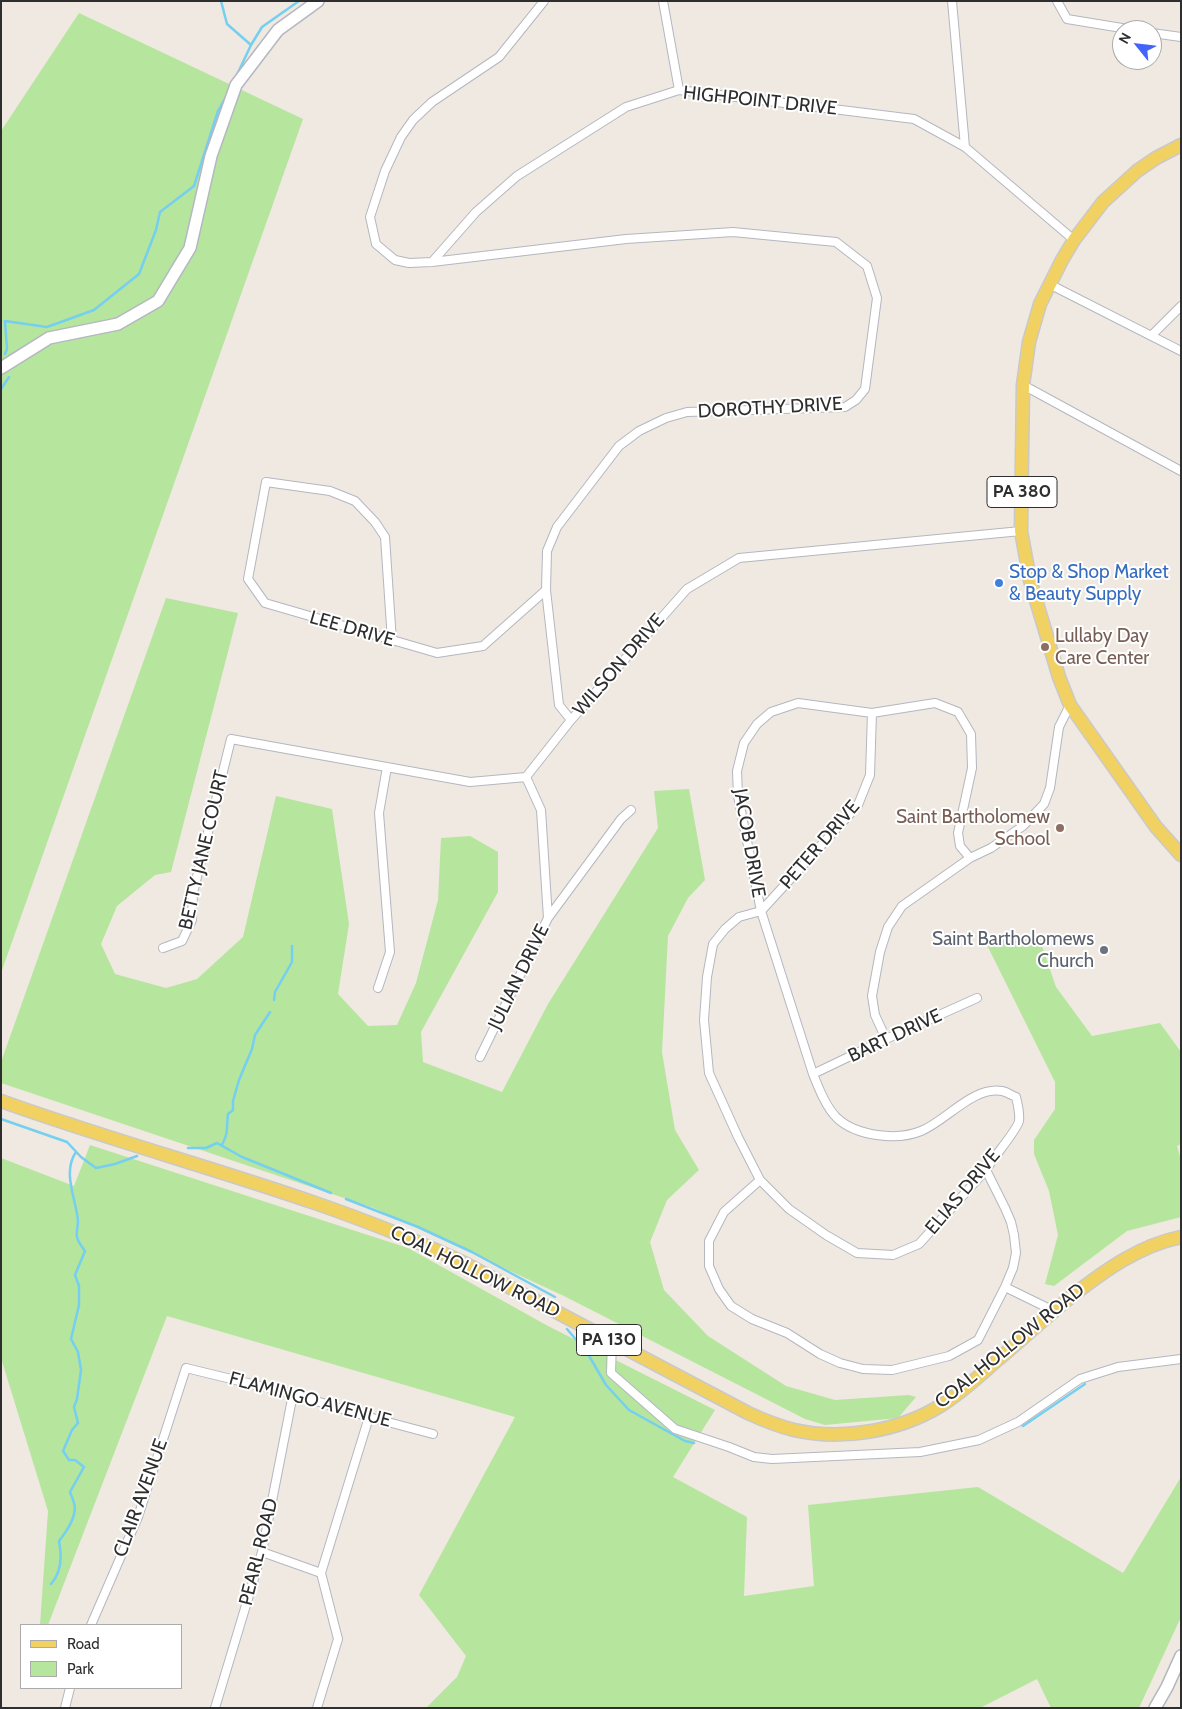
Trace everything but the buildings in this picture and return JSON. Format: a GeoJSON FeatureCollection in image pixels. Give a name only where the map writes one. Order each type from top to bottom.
{"type":"FeatureCollection","features":[{"type":"Feature","properties":{"kind":"main road","name":"PA 380"},"geometry":{"type":"LineString","coordinates":[[1181,145],[1156,158],[1120,185],[1104,202],[1074,240],[1040,304],[1029,342],[1023,385],[1021,531],[1030,580],[1059,677],[1070,705],[1156,827],[1181,855]]}},
{"type":"Feature","properties":{"kind":"main road","name":"COAL HOLLOW ROAD"},"geometry":{"type":"LineString","coordinates":[[1,1101],[275,1190],[395,1232],[460,1261],[721,1400],[769,1422],[800,1431],[834,1435],[860,1433],[903,1424],[941,1406],[1094,1279],[1120,1262],[1157,1244],[1181,1237]]}},
{"type":"Feature","properties":{"kind":"street"},"geometry":{"type":"LineString","coordinates":[[1,368],[49,338],[118,324],[158,301],[190,248],[211,156],[236,85],[278,30],[318,1]]}},
{"type":"Feature","properties":{"kind":"street","name":"DOROTHY DRIVE"},"geometry":{"type":"LineString","coordinates":[[544,1],[500,57],[432,102],[400,136],[385,171],[370,216],[376,244],[395,260],[409,263],[432,262],[626,239],[733,232],[836,242],[867,266],[877,298],[865,389],[856,400],[845,407],[687,412],[666,418],[639,431],[619,446],[557,527],[546,550],[546,590],[559,705],[571,720]]}},
{"type":"Feature","properties":{"kind":"street"},"geometry":{"type":"LineString","coordinates":[[663,1],[679,90]]}},
{"type":"Feature","properties":{"kind":"street"},"geometry":{"type":"LineString","coordinates":[[952,1],[965,147]]}},
{"type":"Feature","properties":{"kind":"street"},"geometry":{"type":"LineString","coordinates":[[1057,1],[1067,19],[1112,26]]}},
{"type":"Feature","properties":{"kind":"street"},"geometry":{"type":"LineString","coordinates":[[1162,34],[1181,37]]}},
{"type":"Feature","properties":{"kind":"street","name":"HIGHPOINT DRIVE"},"geometry":{"type":"LineString","coordinates":[[432,262],[476,212],[517,176],[626,106],[679,90],[914,119],[965,147],[1074,240]]}},
{"type":"Feature","properties":{"kind":"street"},"geometry":{"type":"LineString","coordinates":[[1049,284],[1181,351]]}},
{"type":"Feature","properties":{"kind":"street"},"geometry":{"type":"LineString","coordinates":[[1152,335],[1181,306]]}},
{"type":"Feature","properties":{"kind":"street"},"geometry":{"type":"LineString","coordinates":[[1023,385],[1181,471]]}},
{"type":"Feature","properties":{"kind":"street","name":"LEE DRIVE"},"geometry":{"type":"LineString","coordinates":[[392,641],[385,537],[375,522],[355,501],[330,491],[266,482],[248,579],[265,604],[392,641],[438,653],[483,646],[546,590]]}},
{"type":"Feature","properties":{"kind":"street","name":"WILSON DRIVE"},"geometry":{"type":"LineString","coordinates":[[526,777],[571,720],[687,589],[739,558],[1021,531]]}},
{"type":"Feature","properties":{"kind":"street","name":"JACOB DRIVE"},"geometry":{"type":"LineString","coordinates":[[761,911],[738,796],[737,771],[744,743],[757,724],[771,712],[798,703],[872,713],[935,703],[958,712],[971,734],[972,768],[958,833],[960,846],[970,858]]}},
{"type":"Feature","properties":{"kind":"street"},"geometry":{"type":"LineString","coordinates":[[886,1039],[875,1014],[872,996],[880,952],[888,927],[902,906],[970,858],[991,848],[1023,826],[1044,804],[1050,788],[1059,727],[1070,705]]}},
{"type":"Feature","properties":{"kind":"street","name":"PETER DRIVE"},"geometry":{"type":"LineString","coordinates":[[761,911],[858,805],[870,776],[872,713]]}},
{"type":"Feature","properties":{"kind":"street","name":"BETTY JANE COURT"},"geometry":{"type":"LineString","coordinates":[[163,948],[182,941],[192,920],[193,893],[231,739],[387,767]]}},
{"type":"Feature","properties":{"kind":"street"},"geometry":{"type":"LineString","coordinates":[[378,988],[390,952],[379,813],[387,767],[470,782],[526,777]]}},
{"type":"Feature","properties":{"kind":"street","name":"JULIAN DRIVE"},"geometry":{"type":"LineString","coordinates":[[480,1057],[548,918],[541,810],[526,777]]}},
{"type":"Feature","properties":{"kind":"street"},"geometry":{"type":"LineString","coordinates":[[548,918],[621,819],[631,810]]}},
{"type":"Feature","properties":{"kind":"street","name":"ELIAS DRIVE"},"geometry":{"type":"LineString","coordinates":[[761,911],[813,1074],[822,1095],[837,1118],[855,1130],[878,1136],[897,1136],[921,1132],[962,1105],[988,1091],[1004,1091],[1016,1098],[1019,1124],[992,1159],[986,1170],[919,1244],[893,1254],[856,1254],[789,1208],[760,1180],[738,1137],[710,1073],[704,1020],[707,977],[713,944],[725,929],[739,917],[761,911]]}},
{"type":"Feature","properties":{"kind":"street","name":"BART DRIVE"},"geometry":{"type":"LineString","coordinates":[[813,1074],[977,998]]}},
{"type":"Feature","properties":{"kind":"street"},"geometry":{"type":"LineString","coordinates":[[760,1180],[724,1212],[709,1241],[709,1266],[719,1289],[730,1306],[752,1319],[787,1333],[820,1354],[840,1362],[863,1369],[892,1370],[949,1356],[978,1340],[1005,1287],[1013,1268],[1016,1253],[1014,1235],[1006,1208],[986,1170]]}},
{"type":"Feature","properties":{"kind":"street"},"geometry":{"type":"LineString","coordinates":[[1005,1287],[1054,1311]]}},
{"type":"Feature","properties":{"kind":"street"},"geometry":{"type":"LineString","coordinates":[[612,1341],[611,1373],[675,1429],[754,1457],[772,1459],[920,1452],[979,1440],[1018,1422],[1080,1379],[1118,1368],[1181,1359]]}},
{"type":"Feature","properties":{"kind":"street","name":"FLAMINGO AVENUE"},"geometry":{"type":"LineString","coordinates":[[186,1368],[293,1394],[433,1434]]}},
{"type":"Feature","properties":{"kind":"street","name":"CLAIR AVENUE"},"geometry":{"type":"LineString","coordinates":[[91,1624],[138,1518],[186,1368]]}},
{"type":"Feature","properties":{"kind":"street","name":"PEARL ROAD"},"geometry":{"type":"LineString","coordinates":[[215,1708],[262,1552],[293,1394]]}},
{"type":"Feature","properties":{"kind":"street"},"geometry":{"type":"LineString","coordinates":[[317,1708],[338,1639],[321,1574],[369,1416]]}},
{"type":"Feature","properties":{"kind":"street"},"geometry":{"type":"LineString","coordinates":[[262,1552],[321,1574]]}},
{"type":"Feature","properties":{"kind":"street"},"geometry":{"type":"LineString","coordinates":[[1155,1708],[1181,1656]]}},
{"type":"Feature","properties":{"kind":"street"},"geometry":{"type":"LineString","coordinates":[[65,1708],[70,1689]]}},
{"type":"Feature","properties":{"kind":"green space"},"geometry":{"type":"Polygon","coordinates":[[[79,13],[303,119],[1,973],[1,131],[79,13]]]}},
{"type":"Feature","properties":{"kind":"green space"},"geometry":{"type":"Polygon","coordinates":[[[166,598],[238,613],[171,872],[155,875],[117,906],[101,944],[115,974],[166,988],[197,979],[243,937],[276,796],[332,809],[349,924],[338,994],[368,1026],[397,1025],[416,983],[438,900],[441,838],[470,836],[498,852],[498,892],[421,1032],[423,1062],[502,1092],[548,1004],[658,828],[654,791],[689,789],[705,880],[688,898],[668,936],[662,1052],[675,1130],[699,1170],[667,1200],[650,1242],[664,1290],[708,1336],[786,1386],[835,1400],[909,1395],[916,1397],[898,1418],[825,1425],[805,1419],[564,1296],[374,1208],[1,1083],[1,1062],[166,598]]]}},
{"type":"Feature","properties":{"kind":"green space"},"geometry":{"type":"Polygon","coordinates":[[[984,939],[1040,940],[1056,987],[1092,1036],[1160,1023],[1181,1052],[1181,1144],[1177,1146],[1181,1160],[1181,1217],[1127,1231],[1054,1286],[1045,1284],[1058,1235],[1049,1191],[1034,1154],[1034,1140],[1055,1109],[1055,1082],[984,939]]]}},
{"type":"Feature","properties":{"kind":"green space"},"geometry":{"type":"Polygon","coordinates":[[[90,1145],[408,1248],[548,1326],[715,1410],[673,1477],[747,1517],[744,1596],[814,1586],[808,1505],[978,1487],[1123,1573],[1181,1477],[1181,1617],[1139,1708],[1051,1708],[1037,1679],[980,1708],[426,1708],[457,1677],[466,1656],[419,1595],[515,1417],[167,1316],[48,1624],[40,1624],[48,1511],[1,1358],[1,1158],[74,1186],[90,1145]]]}},
{"type":"Feature","properties":{"kind":"waterway"},"geometry":{"type":"LineString","coordinates":[[221,1],[227,24],[251,45]]}},
{"type":"Feature","properties":{"kind":"waterway"},"geometry":{"type":"LineString","coordinates":[[236,77],[262,27],[299,1]]}},
{"type":"Feature","properties":{"kind":"waterway"},"geometry":{"type":"LineString","coordinates":[[5,354],[7,349],[5,321],[47,327],[94,310],[139,274],[156,230],[160,212],[194,186],[218,111],[227,95]]}},
{"type":"Feature","properties":{"kind":"waterway"},"geometry":{"type":"LineString","coordinates":[[1,389],[9,377]]}},
{"type":"Feature","properties":{"kind":"waterway"},"geometry":{"type":"LineString","coordinates":[[274,1000],[275,992],[292,962],[292,946]]}},
{"type":"Feature","properties":{"kind":"waterway"},"geometry":{"type":"LineString","coordinates":[[222,1145],[226,1133],[228,1114],[233,1110],[233,1101],[239,1080],[252,1049],[255,1035],[270,1012]]}},
{"type":"Feature","properties":{"kind":"waterway"},"geometry":{"type":"LineString","coordinates":[[1,1119],[67,1142],[81,1157],[96,1168],[137,1156]]}},
{"type":"Feature","properties":{"kind":"waterway"},"geometry":{"type":"LineString","coordinates":[[188,1148],[206,1148],[217,1143],[242,1157],[331,1193]]}},
{"type":"Feature","properties":{"kind":"waterway"},"geometry":{"type":"LineString","coordinates":[[51,1584],[57,1575],[60,1564],[59,1541],[71,1524],[74,1513],[75,1508],[70,1492],[84,1467],[75,1460],[69,1460],[63,1451],[72,1430],[78,1423],[74,1407],[81,1370],[78,1352],[71,1339],[79,1305],[79,1286],[75,1275],[85,1251],[77,1237],[78,1221],[70,1177],[70,1168],[76,1152]]}},
{"type":"Feature","properties":{"kind":"waterway"},"geometry":{"type":"LineString","coordinates":[[346,1199],[418,1227],[472,1252],[555,1297]]}},
{"type":"Feature","properties":{"kind":"waterway"},"geometry":{"type":"LineString","coordinates":[[567,1329],[588,1354],[606,1385],[629,1410],[685,1441],[694,1443]]}},
{"type":"Feature","properties":{"kind":"waterway"},"geometry":{"type":"LineString","coordinates":[[1023,1426],[1085,1384]]}},
{"type":"Feature","properties":{"kind":"place","name":"Stop & Shop Market & Beauty Supply"},"geometry":{"type":"Point","coordinates":[999,583]}},
{"type":"Feature","properties":{"kind":"place","name":"Lullaby Day Care Center"},"geometry":{"type":"Point","coordinates":[1045,647]}},
{"type":"Feature","properties":{"kind":"place","name":"Saint Bartholomew School"},"geometry":{"type":"Point","coordinates":[1060,828]}},
{"type":"Feature","properties":{"kind":"place","name":"Saint Bartholomews Church"},"geometry":{"type":"Point","coordinates":[1104,950]}}]}
